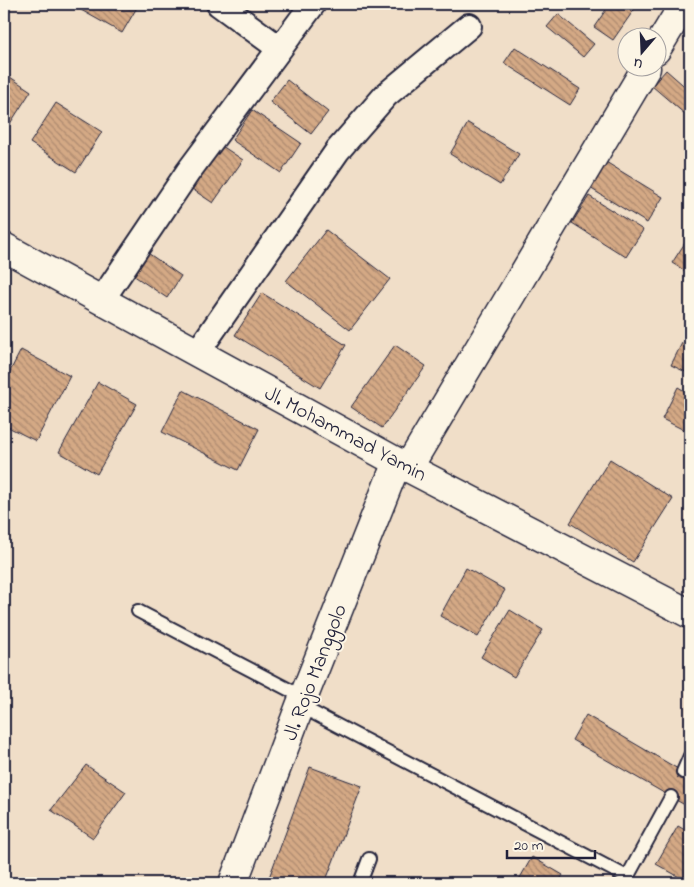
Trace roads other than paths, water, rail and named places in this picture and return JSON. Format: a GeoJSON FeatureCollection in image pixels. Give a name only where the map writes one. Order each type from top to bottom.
{"type":"FeatureCollection","features":[{"type":"Feature","properties":{"kind":"street"},"geometry":{"type":"LineString","coordinates":[[219,4],[279,48]]}},
{"type":"Feature","properties":{"kind":"street"},"geometry":{"type":"LineString","coordinates":[[101,301],[188,172],[313,4]]}},
{"type":"Feature","properties":{"kind":"street"},"geometry":{"type":"LineString","coordinates":[[666,34],[684,4]]}},
{"type":"Feature","properties":{"kind":"street"},"geometry":{"type":"LineString","coordinates":[[197,354],[338,150],[386,95],[469,26]]}},
{"type":"Feature","properties":{"kind":"street","name":"Jl. Rojo Manggolo"},"geometry":{"type":"LineString","coordinates":[[233,883],[302,701],[403,465],[640,78]]}},
{"type":"Feature","properties":{"kind":"street","name":"Jl. Mohammad Yamin"},"geometry":{"type":"LineString","coordinates":[[4,247],[403,465],[690,614]]}},
{"type":"Feature","properties":{"kind":"lane"},"geometry":{"type":"LineString","coordinates":[[138,611],[626,880],[671,797]]}},
{"type":"Feature","properties":{"kind":"lane"},"geometry":{"type":"LineString","coordinates":[[683,772],[690,756]]}},
{"type":"Feature","properties":{"kind":"lane"},"geometry":{"type":"LineString","coordinates":[[360,883],[369,860]]}}]}
